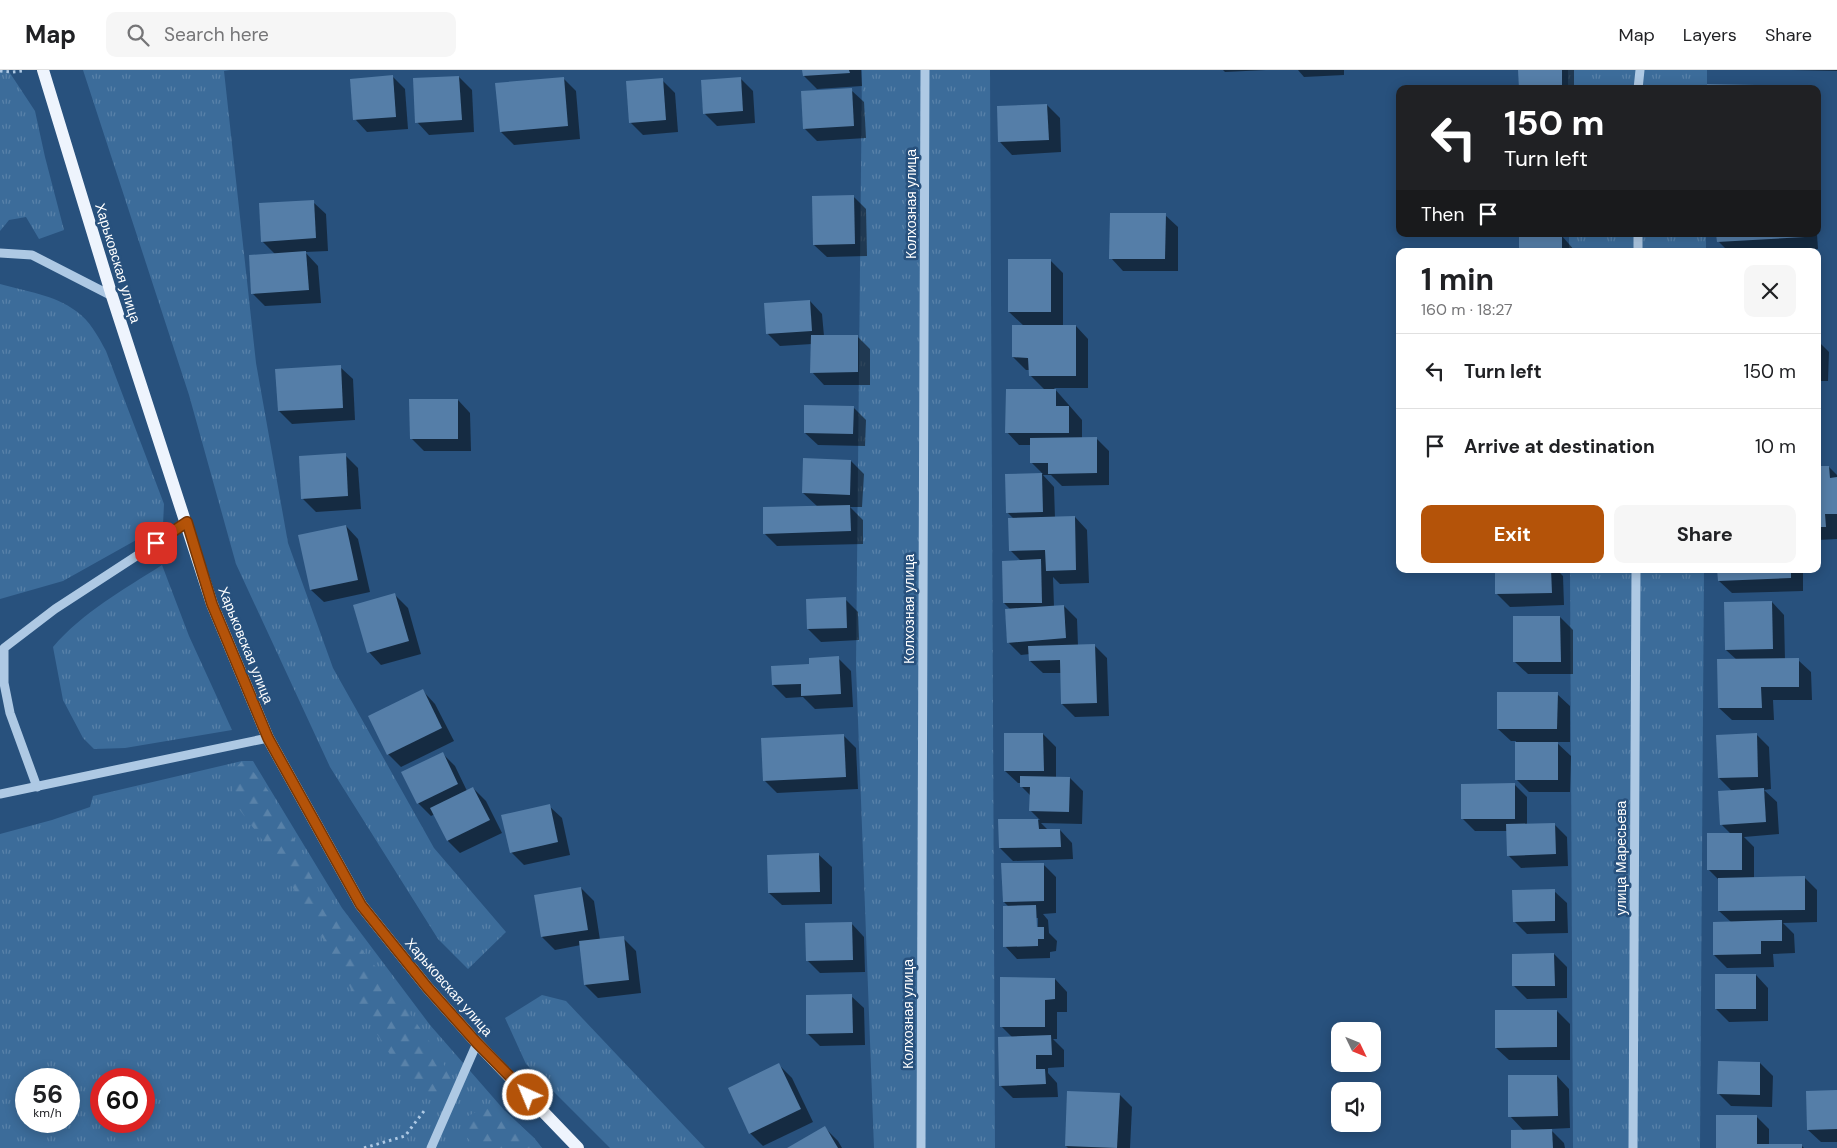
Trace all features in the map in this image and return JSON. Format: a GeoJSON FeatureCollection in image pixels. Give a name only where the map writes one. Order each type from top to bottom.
{"type":"FeatureCollection","features":[{"type":"Feature","properties":{"kind":"main road","name":"Харьковская улица"},"geometry":{"type":"LineString","coordinates":[[43,70],[112,296],[187,522],[212,604],[268,738],[361,905],[427,987],[477,1043],[578,1148]]}},
{"type":"Feature","properties":{"kind":"street","name":"Колхозная улица"},"geometry":{"type":"LineString","coordinates":[[921,1148],[925,70]]}},
{"type":"Feature","properties":{"kind":"street"},"geometry":{"type":"LineString","coordinates":[[1638,85],[1640,70]]}},
{"type":"Feature","properties":{"kind":"street"},"geometry":{"type":"LineString","coordinates":[[0,253],[32,255],[112,296]]}},
{"type":"Feature","properties":{"kind":"street"},"geometry":{"type":"LineString","coordinates":[[37,787],[10,713],[4,683],[2,657],[4,648],[55,609],[187,522]]}},
{"type":"Feature","properties":{"kind":"street","name":"улица Маресьева"},"geometry":{"type":"LineString","coordinates":[[1633,1148],[1636,573]]}},
{"type":"Feature","properties":{"kind":"street"},"geometry":{"type":"LineString","coordinates":[[0,794],[268,738]]}},
{"type":"Feature","properties":{"kind":"street"},"geometry":{"type":"LineString","coordinates":[[431,1148],[477,1043]]}},
{"type":"Feature","properties":{"kind":"path"},"geometry":{"type":"LineString","coordinates":[[0,71],[27,70]]}},
{"type":"Feature","properties":{"kind":"path"},"geometry":{"type":"LineString","coordinates":[[364,1148],[405,1136],[429,1105]]}},
{"type":"Feature","properties":{"kind":"green space"},"geometry":{"type":"Polygon","coordinates":[[[0,70],[8,70],[35,111],[64,230],[39,239],[26,217],[9,220],[0,231],[0,70]]]}},
{"type":"Feature","properties":{"kind":"green space"},"geometry":{"type":"Polygon","coordinates":[[[83,70],[230,70],[224,71],[256,363],[288,543],[333,668],[434,848],[506,932],[468,969],[438,939],[330,767],[236,564],[189,395],[83,70]]]}},
{"type":"Feature","properties":{"kind":"green space"},"geometry":{"type":"Polygon","coordinates":[[[862,70],[990,70],[995,1148],[874,1148],[856,667],[862,70]]]}},
{"type":"Feature","properties":{"kind":"green space"},"geometry":{"type":"Polygon","coordinates":[[[1568,70],[1707,70],[1707,85],[1568,85],[1568,70]]]}},
{"type":"Feature","properties":{"kind":"green space"},"geometry":{"type":"Polygon","coordinates":[[[1569,237],[1706,237],[1706,248],[1569,248],[1569,237]]]}},
{"type":"Feature","properties":{"kind":"green space"},"geometry":{"type":"Polygon","coordinates":[[[0,284],[59,301],[76,311],[90,324],[106,351],[164,504],[163,525],[63,581],[0,599],[0,284]]]}},
{"type":"Feature","properties":{"kind":"green space"},"geometry":{"type":"Polygon","coordinates":[[[162,565],[189,636],[232,730],[125,748],[94,749],[83,738],[63,700],[53,647],[90,612],[162,565]]]}},
{"type":"Feature","properties":{"kind":"green space"},"geometry":{"type":"Polygon","coordinates":[[[1570,573],[1704,573],[1700,1148],[1573,1148],[1570,573]]]}},
{"type":"Feature","properties":{"kind":"green space"},"geometry":{"type":"Polygon","coordinates":[[[242,761],[253,761],[342,908],[430,1025],[505,1111],[542,1148],[0,1148],[0,834],[52,820],[90,807],[93,796],[242,761]]]}},
{"type":"Feature","properties":{"kind":"green space"},"geometry":{"type":"Polygon","coordinates":[[[242,761],[269,791],[313,879],[330,907],[391,987],[428,1040],[443,1064],[455,1090],[439,1099],[427,1096],[396,1064],[361,1008],[339,966],[273,854],[233,801],[232,772],[242,761]]]}},
{"type":"Feature","properties":{"kind":"green space"},"geometry":{"type":"Polygon","coordinates":[[[542,995],[566,1001],[705,1148],[610,1148],[526,1064],[505,1018],[542,995]]]}},
{"type":"Feature","properties":{"kind":"green space"},"geometry":{"type":"Polygon","coordinates":[[[486,1107],[505,1111],[542,1148],[477,1148],[462,1132],[466,1117],[486,1107]]]}},
{"type":"Feature","properties":{"kind":"building"},"geometry":{"type":"Polygon","coordinates":[[[802,70],[849,70],[850,73],[803,76],[802,70]]]}},
{"type":"Feature","properties":{"kind":"building"},"geometry":{"type":"Polygon","coordinates":[[[1518,70],[1562,70],[1562,85],[1519,85],[1518,70]]]}},
{"type":"Feature","properties":{"kind":"building"},"geometry":{"type":"Polygon","coordinates":[[[393,75],[396,117],[353,120],[350,79],[393,75]]]}},
{"type":"Feature","properties":{"kind":"building"},"geometry":{"type":"Polygon","coordinates":[[[459,76],[462,120],[415,123],[413,78],[459,76]]]}},
{"type":"Feature","properties":{"kind":"building"},"geometry":{"type":"Polygon","coordinates":[[[564,77],[568,126],[500,132],[495,83],[564,77]]]}},
{"type":"Feature","properties":{"kind":"building"},"geometry":{"type":"Polygon","coordinates":[[[741,77],[743,111],[703,114],[701,80],[741,77]]]}},
{"type":"Feature","properties":{"kind":"building"},"geometry":{"type":"Polygon","coordinates":[[[663,78],[666,120],[629,123],[626,81],[663,78]]]}},
{"type":"Feature","properties":{"kind":"building"},"geometry":{"type":"Polygon","coordinates":[[[1707,84],[1756,85],[1707,85],[1707,84]]]}},
{"type":"Feature","properties":{"kind":"building"},"geometry":{"type":"Polygon","coordinates":[[[852,88],[854,126],[803,129],[801,91],[852,88]]]}},
{"type":"Feature","properties":{"kind":"building"},"geometry":{"type":"Polygon","coordinates":[[[1047,104],[1049,140],[998,142],[997,106],[1047,104]]]}},
{"type":"Feature","properties":{"kind":"building"},"geometry":{"type":"Polygon","coordinates":[[[854,195],[855,244],[813,245],[812,196],[854,195]]]}},
{"type":"Feature","properties":{"kind":"building"},"geometry":{"type":"Polygon","coordinates":[[[314,200],[316,238],[261,242],[259,203],[314,200]]]}},
{"type":"Feature","properties":{"kind":"building"},"geometry":{"type":"Polygon","coordinates":[[[1110,213],[1166,213],[1165,259],[1109,259],[1110,213]]]}},
{"type":"Feature","properties":{"kind":"building"},"geometry":{"type":"Polygon","coordinates":[[[1519,237],[1562,237],[1562,248],[1519,248],[1519,237]]]}},
{"type":"Feature","properties":{"kind":"building"},"geometry":{"type":"Polygon","coordinates":[[[1716,237],[1805,237],[1717,242],[1716,237]]]}},
{"type":"Feature","properties":{"kind":"building"},"geometry":{"type":"Polygon","coordinates":[[[306,251],[309,290],[251,294],[249,255],[306,251]]]}},
{"type":"Feature","properties":{"kind":"building"},"geometry":{"type":"Polygon","coordinates":[[[1008,259],[1051,259],[1051,312],[1008,312],[1008,259]]]}},
{"type":"Feature","properties":{"kind":"building"},"geometry":{"type":"Polygon","coordinates":[[[810,300],[812,331],[766,334],[764,303],[810,300]]]}},
{"type":"Feature","properties":{"kind":"building"},"geometry":{"type":"Polygon","coordinates":[[[1012,325],[1076,325],[1076,376],[1029,376],[1028,358],[1012,357],[1012,325]]]}},
{"type":"Feature","properties":{"kind":"building"},"geometry":{"type":"Polygon","coordinates":[[[811,335],[858,335],[858,372],[810,373],[811,335]]]}},
{"type":"Feature","properties":{"kind":"building"},"geometry":{"type":"Polygon","coordinates":[[[341,365],[343,408],[278,411],[275,369],[341,365]]]}},
{"type":"Feature","properties":{"kind":"building"},"geometry":{"type":"Polygon","coordinates":[[[1006,389],[1056,389],[1056,406],[1069,406],[1069,433],[1005,433],[1006,389]]]}},
{"type":"Feature","properties":{"kind":"building"},"geometry":{"type":"Polygon","coordinates":[[[409,399],[458,399],[458,439],[410,439],[409,399]]]}},
{"type":"Feature","properties":{"kind":"building"},"geometry":{"type":"Polygon","coordinates":[[[804,405],[854,406],[853,434],[804,433],[804,405]]]}},
{"type":"Feature","properties":{"kind":"building"},"geometry":{"type":"Polygon","coordinates":[[[1097,437],[1097,473],[1048,474],[1048,463],[1030,463],[1030,438],[1097,437]]]}},
{"type":"Feature","properties":{"kind":"building"},"geometry":{"type":"Polygon","coordinates":[[[346,453],[348,496],[301,499],[299,456],[346,453]]]}},
{"type":"Feature","properties":{"kind":"building"},"geometry":{"type":"Polygon","coordinates":[[[803,458],[851,460],[850,495],[802,493],[803,458]]]}},
{"type":"Feature","properties":{"kind":"building"},"geometry":{"type":"Polygon","coordinates":[[[1821,466],[1829,466],[1830,478],[1837,477],[1837,514],[1825,514],[1826,527],[1821,527],[1821,466]]]}},
{"type":"Feature","properties":{"kind":"building"},"geometry":{"type":"Polygon","coordinates":[[[1042,473],[1043,512],[1006,513],[1005,474],[1042,473]]]}},
{"type":"Feature","properties":{"kind":"building"},"geometry":{"type":"Polygon","coordinates":[[[850,505],[851,531],[763,534],[763,507],[850,505]]]}},
{"type":"Feature","properties":{"kind":"building"},"geometry":{"type":"Polygon","coordinates":[[[1075,516],[1076,570],[1046,571],[1045,550],[1009,551],[1008,518],[1075,516]]]}},
{"type":"Feature","properties":{"kind":"building"},"geometry":{"type":"Polygon","coordinates":[[[346,525],[358,580],[310,590],[298,535],[346,525]]]}},
{"type":"Feature","properties":{"kind":"building"},"geometry":{"type":"Polygon","coordinates":[[[1041,559],[1042,603],[1003,603],[1002,561],[1041,559]]]}},
{"type":"Feature","properties":{"kind":"building"},"geometry":{"type":"Polygon","coordinates":[[[1495,573],[1551,573],[1552,593],[1495,594],[1495,573]]]}},
{"type":"Feature","properties":{"kind":"building"},"geometry":{"type":"Polygon","coordinates":[[[1717,573],[1791,573],[1791,578],[1718,581],[1717,573]]]}},
{"type":"Feature","properties":{"kind":"building"},"geometry":{"type":"Polygon","coordinates":[[[395,593],[409,641],[367,653],[353,605],[395,593]]]}},
{"type":"Feature","properties":{"kind":"building"},"geometry":{"type":"Polygon","coordinates":[[[846,597],[847,628],[807,629],[806,599],[846,597]]]}},
{"type":"Feature","properties":{"kind":"building"},"geometry":{"type":"Polygon","coordinates":[[[1772,601],[1773,649],[1725,650],[1724,602],[1772,601]]]}},
{"type":"Feature","properties":{"kind":"building"},"geometry":{"type":"Polygon","coordinates":[[[1064,605],[1066,638],[1007,643],[1005,609],[1064,605]]]}},
{"type":"Feature","properties":{"kind":"building"},"geometry":{"type":"Polygon","coordinates":[[[1513,616],[1560,616],[1561,662],[1513,662],[1513,616]]]}},
{"type":"Feature","properties":{"kind":"building"},"geometry":{"type":"Polygon","coordinates":[[[1095,644],[1097,703],[1061,704],[1060,660],[1029,661],[1028,646],[1095,644]]]}},
{"type":"Feature","properties":{"kind":"building"},"geometry":{"type":"Polygon","coordinates":[[[839,656],[841,694],[801,696],[801,684],[772,685],[771,666],[809,664],[809,658],[839,656]]]}},
{"type":"Feature","properties":{"kind":"building"},"geometry":{"type":"Polygon","coordinates":[[[1799,658],[1799,687],[1761,687],[1762,708],[1718,708],[1717,659],[1799,658]]]}},
{"type":"Feature","properties":{"kind":"building"},"geometry":{"type":"Polygon","coordinates":[[[423,689],[442,728],[387,755],[368,716],[423,689]]]}},
{"type":"Feature","properties":{"kind":"building"},"geometry":{"type":"Polygon","coordinates":[[[1497,692],[1558,692],[1557,729],[1497,729],[1497,692]]]}},
{"type":"Feature","properties":{"kind":"building"},"geometry":{"type":"Polygon","coordinates":[[[1004,733],[1043,733],[1044,771],[1004,771],[1004,733]]]}},
{"type":"Feature","properties":{"kind":"building"},"geometry":{"type":"Polygon","coordinates":[[[1757,733],[1758,777],[1718,778],[1716,735],[1757,733]]]}},
{"type":"Feature","properties":{"kind":"building"},"geometry":{"type":"Polygon","coordinates":[[[844,734],[846,777],[763,781],[761,738],[844,734]]]}},
{"type":"Feature","properties":{"kind":"building"},"geometry":{"type":"Polygon","coordinates":[[[1515,742],[1558,742],[1558,780],[1515,780],[1515,742]]]}},
{"type":"Feature","properties":{"kind":"building"},"geometry":{"type":"Polygon","coordinates":[[[443,752],[458,784],[417,804],[401,772],[443,752]]]}},
{"type":"Feature","properties":{"kind":"building"},"geometry":{"type":"Polygon","coordinates":[[[1020,776],[1070,777],[1069,812],[1029,811],[1030,787],[1020,787],[1020,776]]]}},
{"type":"Feature","properties":{"kind":"building"},"geometry":{"type":"Polygon","coordinates":[[[1515,783],[1515,819],[1461,819],[1461,784],[1515,783]]]}},
{"type":"Feature","properties":{"kind":"building"},"geometry":{"type":"Polygon","coordinates":[[[473,787],[490,820],[447,841],[430,808],[473,787]]]}},
{"type":"Feature","properties":{"kind":"building"},"geometry":{"type":"Polygon","coordinates":[[[1764,788],[1766,822],[1720,825],[1718,791],[1764,788]]]}},
{"type":"Feature","properties":{"kind":"building"},"geometry":{"type":"Polygon","coordinates":[[[550,804],[558,842],[510,853],[501,815],[550,804]]]}},
{"type":"Feature","properties":{"kind":"building"},"geometry":{"type":"Polygon","coordinates":[[[998,819],[1038,819],[1039,829],[1060,829],[1061,847],[999,848],[998,819]]]}},
{"type":"Feature","properties":{"kind":"building"},"geometry":{"type":"Polygon","coordinates":[[[1555,823],[1556,854],[1507,856],[1506,824],[1555,823]]]}},
{"type":"Feature","properties":{"kind":"building"},"geometry":{"type":"Polygon","coordinates":[[[1707,833],[1742,833],[1742,870],[1707,870],[1707,833]]]}},
{"type":"Feature","properties":{"kind":"building"},"geometry":{"type":"Polygon","coordinates":[[[819,853],[820,892],[768,893],[767,855],[819,853]]]}},
{"type":"Feature","properties":{"kind":"building"},"geometry":{"type":"Polygon","coordinates":[[[1001,863],[1044,863],[1044,901],[1003,902],[1001,863]]]}},
{"type":"Feature","properties":{"kind":"building"},"geometry":{"type":"Polygon","coordinates":[[[1805,876],[1805,910],[1718,911],[1718,878],[1805,876]]]}},
{"type":"Feature","properties":{"kind":"building"},"geometry":{"type":"Polygon","coordinates":[[[581,887],[588,930],[541,937],[534,895],[581,887]]]}},
{"type":"Feature","properties":{"kind":"building"},"geometry":{"type":"Polygon","coordinates":[[[1555,889],[1555,921],[1513,922],[1512,890],[1555,889]]]}},
{"type":"Feature","properties":{"kind":"building"},"geometry":{"type":"Polygon","coordinates":[[[1036,905],[1037,927],[1044,927],[1044,939],[1038,939],[1038,946],[1003,947],[1003,906],[1036,905]]]}},
{"type":"Feature","properties":{"kind":"building"},"geometry":{"type":"Polygon","coordinates":[[[1782,920],[1782,941],[1761,941],[1761,954],[1713,955],[1713,922],[1782,920]]]}},
{"type":"Feature","properties":{"kind":"building"},"geometry":{"type":"Polygon","coordinates":[[[852,922],[853,960],[806,961],[805,923],[852,922]]]}},
{"type":"Feature","properties":{"kind":"building"},"geometry":{"type":"Polygon","coordinates":[[[624,936],[629,980],[584,985],[579,941],[624,936]]]}},
{"type":"Feature","properties":{"kind":"building"},"geometry":{"type":"Polygon","coordinates":[[[1554,953],[1555,986],[1512,986],[1512,954],[1554,953]]]}},
{"type":"Feature","properties":{"kind":"building"},"geometry":{"type":"Polygon","coordinates":[[[1715,974],[1756,974],[1756,1009],[1715,1009],[1715,974]]]}},
{"type":"Feature","properties":{"kind":"building"},"geometry":{"type":"Polygon","coordinates":[[[1000,977],[1055,978],[1055,999],[1045,1000],[1045,1027],[1000,1027],[1000,977]]]}},
{"type":"Feature","properties":{"kind":"building"},"geometry":{"type":"Polygon","coordinates":[[[852,994],[853,1033],[806,1034],[806,995],[852,994]]]}},
{"type":"Feature","properties":{"kind":"building"},"geometry":{"type":"Polygon","coordinates":[[[1495,1010],[1557,1010],[1557,1047],[1495,1048],[1495,1010]]]}},
{"type":"Feature","properties":{"kind":"building"},"geometry":{"type":"Polygon","coordinates":[[[1051,1035],[1052,1055],[1036,1055],[1036,1069],[1045,1069],[1046,1084],[999,1086],[998,1037],[1051,1035]]]}},
{"type":"Feature","properties":{"kind":"building"},"geometry":{"type":"Polygon","coordinates":[[[1718,1061],[1760,1062],[1760,1095],[1717,1094],[1718,1061]]]}},
{"type":"Feature","properties":{"kind":"building"},"geometry":{"type":"Polygon","coordinates":[[[779,1063],[801,1109],[749,1134],[728,1088],[779,1063]]]}},
{"type":"Feature","properties":{"kind":"building"},"geometry":{"type":"Polygon","coordinates":[[[1508,1075],[1557,1075],[1558,1116],[1508,1117],[1508,1075]]]}},
{"type":"Feature","properties":{"kind":"building"},"geometry":{"type":"Polygon","coordinates":[[[1837,1090],[1837,1129],[1807,1130],[1806,1091],[1837,1090]]]}},
{"type":"Feature","properties":{"kind":"building"},"geometry":{"type":"Polygon","coordinates":[[[1067,1091],[1120,1093],[1117,1148],[1065,1146],[1067,1091]]]}},
{"type":"Feature","properties":{"kind":"building"},"geometry":{"type":"Polygon","coordinates":[[[1716,1115],[1757,1115],[1757,1144],[1802,1144],[1802,1148],[1716,1148],[1716,1115]]]}},
{"type":"Feature","properties":{"kind":"building"},"geometry":{"type":"Polygon","coordinates":[[[825,1126],[838,1148],[787,1148],[825,1126]]]}},
{"type":"Feature","properties":{"kind":"building"},"geometry":{"type":"Polygon","coordinates":[[[1552,1129],[1553,1148],[1511,1148],[1511,1130],[1552,1129]]]}},
{"type":"Feature","properties":{"kind":"route"},"geometry":{"type":"LineString","coordinates":[[156,543],[187,522],[212,604],[268,738],[361,905],[427,987],[477,1043],[528,1095]]}}]}
